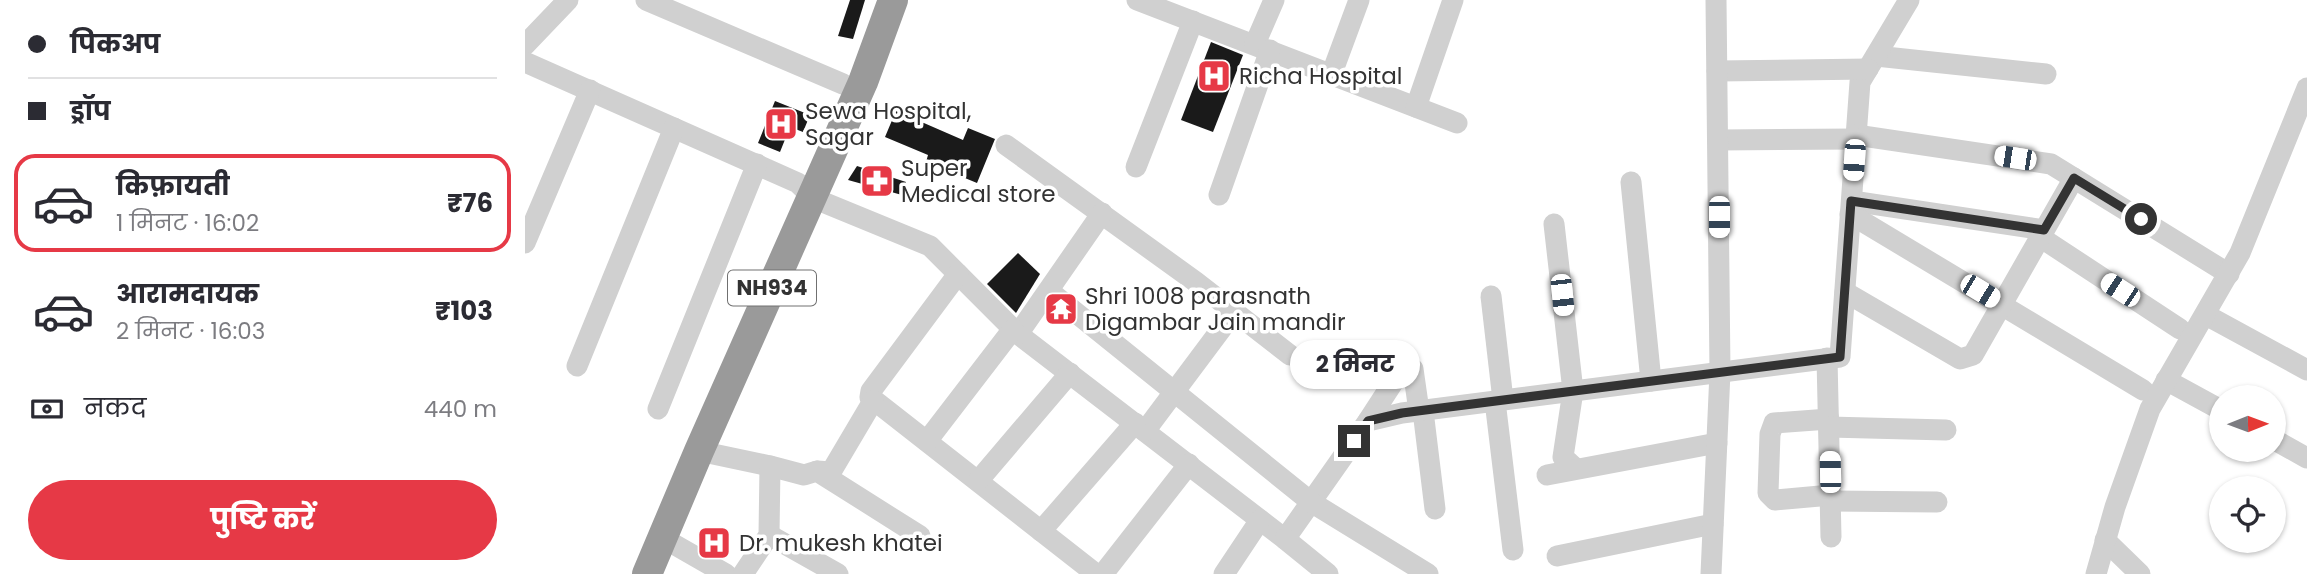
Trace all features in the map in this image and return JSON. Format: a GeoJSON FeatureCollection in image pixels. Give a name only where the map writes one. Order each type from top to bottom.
{"type":"FeatureCollection","features":[{"type":"Feature","properties":{"kind":"highway","name":"NH934"},"geometry":{"type":"LineString","coordinates":[[647,574],[805,190],[872,0]]}},
{"type":"Feature","properties":{"kind":"highway","name":"NH934"},"geometry":{"type":"LineString","coordinates":[[633,574],[805,190],[863,82],[893,0]]}},
{"type":"Feature","properties":{"kind":"street"},"geometry":{"type":"LineString","coordinates":[[525,45],[568,0]]}},
{"type":"Feature","properties":{"kind":"street"},"geometry":{"type":"LineString","coordinates":[[646,0],[687,8],[843,84]]}},
{"type":"Feature","properties":{"kind":"street"},"geometry":{"type":"LineString","coordinates":[[1137,0],[1175,7],[1193,21],[1457,123]]}},
{"type":"Feature","properties":{"kind":"street"},"geometry":{"type":"LineString","coordinates":[[1219,195],[1263,47],[1274,0]]}},
{"type":"Feature","properties":{"kind":"street"},"geometry":{"type":"LineString","coordinates":[[1332,73],[1359,0]]}},
{"type":"Feature","properties":{"kind":"street"},"geometry":{"type":"LineString","coordinates":[[1416,107],[1453,0]]}},
{"type":"Feature","properties":{"kind":"street"},"geometry":{"type":"LineString","coordinates":[[1711,574],[1720,372],[1716,0]]}},
{"type":"Feature","properties":{"kind":"street"},"geometry":{"type":"LineString","coordinates":[[1368,421],[1421,411],[1840,357],[1860,82],[1909,0]]}},
{"type":"Feature","properties":{"kind":"street"},"geometry":{"type":"LineString","coordinates":[[1136,167],[1193,21]]}},
{"type":"Feature","properties":{"kind":"street"},"geometry":{"type":"LineString","coordinates":[[525,62],[757,164],[805,190],[930,246],[1015,331],[1328,574]]}},
{"type":"Feature","properties":{"kind":"street"},"geometry":{"type":"LineString","coordinates":[[1717,71],[1872,62],[2046,74]]}},
{"type":"Feature","properties":{"kind":"street"},"geometry":{"type":"LineString","coordinates":[[2096,574],[2134,449],[2150,409],[2240,253],[2307,88]]}},
{"type":"Feature","properties":{"kind":"street"},"geometry":{"type":"LineString","coordinates":[[525,243],[590,90]]}},
{"type":"Feature","properties":{"kind":"street"},"geometry":{"type":"LineString","coordinates":[[577,366],[674,128]]}},
{"type":"Feature","properties":{"kind":"street"},"geometry":{"type":"LineString","coordinates":[[1718,140],[1856,137],[2052,164],[2229,274]]}},
{"type":"Feature","properties":{"kind":"street"},"geometry":{"type":"LineString","coordinates":[[1006,145],[1102,213],[1290,355]]}},
{"type":"Feature","properties":{"kind":"street"},"geometry":{"type":"LineString","coordinates":[[658,409],[757,164]]}},
{"type":"Feature","properties":{"kind":"street"},"geometry":{"type":"LineString","coordinates":[[1845,292],[1960,359],[1973,355],[2074,178]]}},
{"type":"Feature","properties":{"kind":"street"},"geometry":{"type":"LineString","coordinates":[[1631,182],[1651,381]]}},
{"type":"Feature","properties":{"kind":"street"},"geometry":{"type":"LineString","coordinates":[[1851,208],[2042,233],[2180,329]]}},
{"type":"Feature","properties":{"kind":"street"},"geometry":{"type":"LineString","coordinates":[[1851,208],[2143,390]]}},
{"type":"Feature","properties":{"kind":"street"},"geometry":{"type":"LineString","coordinates":[[927,441],[1049,291],[1102,213]]}},
{"type":"Feature","properties":{"kind":"street"},"geometry":{"type":"LineString","coordinates":[[1554,224],[1573,391],[1563,457],[1576,469]]}},
{"type":"Feature","properties":{"kind":"street"},"geometry":{"type":"LineString","coordinates":[[958,274],[870,391],[873,401],[1096,574]]}},
{"type":"Feature","properties":{"kind":"street"},"geometry":{"type":"LineString","coordinates":[[1049,291],[1311,502],[1428,574]]}},
{"type":"Feature","properties":{"kind":"street"},"geometry":{"type":"LineString","coordinates":[[1490,296],[1513,550]]}},
{"type":"Feature","properties":{"kind":"street"},"geometry":{"type":"LineString","coordinates":[[1041,531],[1174,392],[1234,312]]}},
{"type":"Feature","properties":{"kind":"street"},"geometry":{"type":"LineString","coordinates":[[2206,315],[2307,370]]}},
{"type":"Feature","properties":{"kind":"street"},"geometry":{"type":"LineString","coordinates":[[1828,358],[1831,537]]}},
{"type":"Feature","properties":{"kind":"street"},"geometry":{"type":"LineString","coordinates":[[1285,539],[1405,364],[1413,369],[1435,509]]}},
{"type":"Feature","properties":{"kind":"street"},"geometry":{"type":"LineString","coordinates":[[978,481],[1070,373]]}},
{"type":"Feature","properties":{"kind":"street"},"geometry":{"type":"LineString","coordinates":[[2167,380],[2209,403]]}},
{"type":"Feature","properties":{"kind":"street"},"geometry":{"type":"LineString","coordinates":[[699,451],[804,475],[817,471],[831,472],[873,401]]}},
{"type":"Feature","properties":{"kind":"street"},"geometry":{"type":"LineString","coordinates":[[1937,502],[1831,498],[1775,500],[1768,493],[1770,434],[1774,423],[1829,423],[1946,430]]}},
{"type":"Feature","properties":{"kind":"street"},"geometry":{"type":"LineString","coordinates":[[1547,475],[1717,443]]}},
{"type":"Feature","properties":{"kind":"street"},"geometry":{"type":"LineString","coordinates":[[2286,446],[2307,458]]}},
{"type":"Feature","properties":{"kind":"street"},"geometry":{"type":"LineString","coordinates":[[1103,574],[1189,464]]}},
{"type":"Feature","properties":{"kind":"street"},"geometry":{"type":"LineString","coordinates":[[743,574],[769,535],[770,466]]}},
{"type":"Feature","properties":{"kind":"street"},"geometry":{"type":"LineString","coordinates":[[817,471],[920,536]]}},
{"type":"Feature","properties":{"kind":"street"},"geometry":{"type":"LineString","coordinates":[[1224,574],[1261,520]]}},
{"type":"Feature","properties":{"kind":"street"},"geometry":{"type":"LineString","coordinates":[[1557,555],[1713,524]]}},
{"type":"Feature","properties":{"kind":"street"},"geometry":{"type":"LineString","coordinates":[[769,535],[838,574]]}},
{"type":"Feature","properties":{"kind":"street"},"geometry":{"type":"LineString","coordinates":[[663,538],[726,574]]}},
{"type":"Feature","properties":{"kind":"street"},"geometry":{"type":"LineString","coordinates":[[2105,540],[2140,574]]}},
{"type":"Feature","properties":{"kind":"building"},"geometry":{"type":"Polygon","coordinates":[[[850,0],[865,0],[853,39],[838,36],[850,0]]]}},
{"type":"Feature","properties":{"kind":"building"},"geometry":{"type":"Polygon","coordinates":[[[1211,42],[1243,55],[1213,132],[1181,120],[1211,42]]]}},
{"type":"Feature","properties":{"kind":"building"},"geometry":{"type":"Polygon","coordinates":[[[775,101],[810,115],[803,132],[790,127],[780,152],[758,143],[775,101]]]}},
{"type":"Feature","properties":{"kind":"building"},"geometry":{"type":"Polygon","coordinates":[[[898,106],[919,115],[917,120],[963,140],[968,128],[995,139],[977,183],[926,162],[928,155],[885,137],[898,106]]]}},
{"type":"Feature","properties":{"kind":"building","name":"Super Medical store"},"geometry":{"type":"Polygon","coordinates":[[[857,166],[906,182],[902,195],[848,180],[857,166]]]}},
{"type":"Feature","properties":{"kind":"building"},"geometry":{"type":"Polygon","coordinates":[[[1018,253],[1040,274],[1016,313],[987,284],[1018,253]]]}},
{"type":"Feature","properties":{"kind":"place","name":"Richa Hospital"},"geometry":{"type":"Point","coordinates":[1214,76]}},
{"type":"Feature","properties":{"kind":"place","name":"Sewa Hospital, Sagar"},"geometry":{"type":"Point","coordinates":[781,124]}},
{"type":"Feature","properties":{"kind":"place","name":"Super Medical store"},"geometry":{"type":"Point","coordinates":[877,181]}},
{"type":"Feature","properties":{"kind":"place","name":"Shri 1008 parasnath Digambar Jain mandir"},"geometry":{"type":"Point","coordinates":[1061,309]}},
{"type":"Feature","properties":{"kind":"place","name":"Dr. mukesh khatei"},"geometry":{"type":"Point","coordinates":[714,543]}},
{"type":"Feature","properties":{"kind":"route"},"geometry":{"type":"LineString","coordinates":[[1354,441],[1368,421],[1402,413],[1840,357],[1851,201],[2044,230],[2074,178],[2141,219]]}}]}
